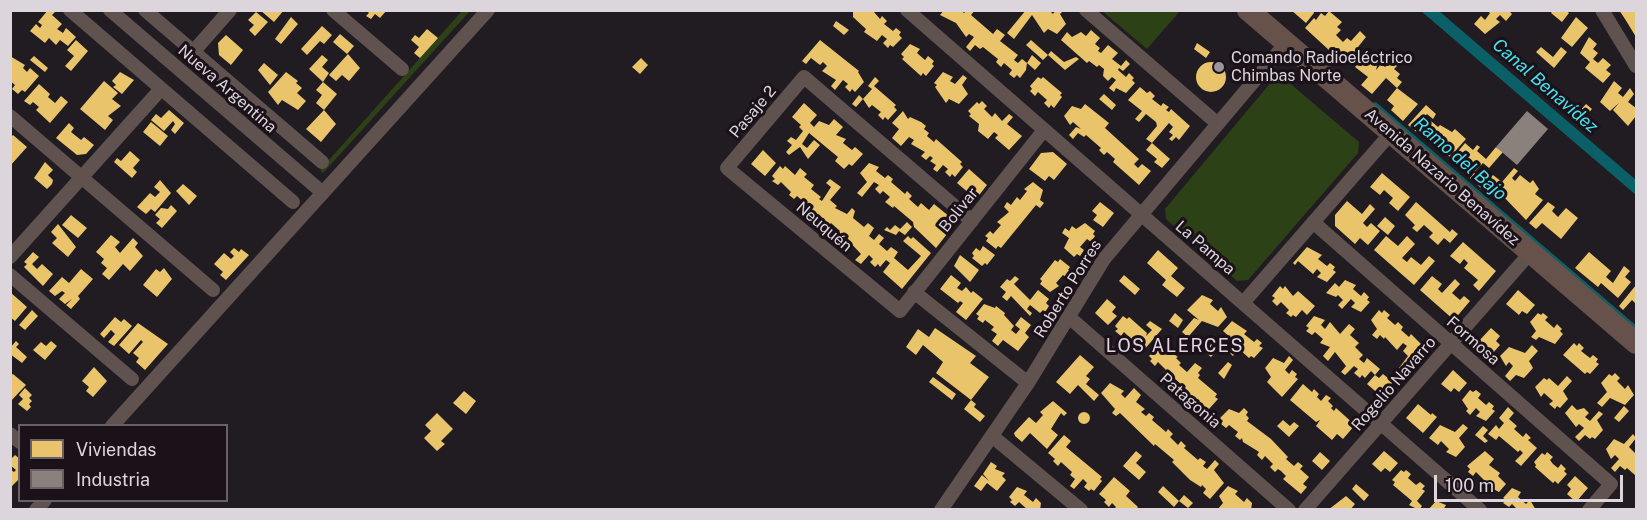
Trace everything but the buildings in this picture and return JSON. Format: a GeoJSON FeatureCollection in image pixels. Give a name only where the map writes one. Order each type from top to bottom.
{"type":"FeatureCollection","features":[{"type":"Feature","properties":{"kind":"main road","name":"Avenida Nazario Benavídez"},"geometry":{"type":"LineString","coordinates":[[1248,10],[1636,343]]}},
{"type":"Feature","properties":{"kind":"street"},"geometry":{"type":"LineString","coordinates":[[70,10],[294,202]]}},
{"type":"Feature","properties":{"kind":"street","name":"Nueva Argentina"},"geometry":{"type":"LineString","coordinates":[[110,10],[323,193]]}},
{"type":"Feature","properties":{"kind":"street"},"geometry":{"type":"LineString","coordinates":[[145,10],[322,162]]}},
{"type":"Feature","properties":{"kind":"street"},"geometry":{"type":"LineString","coordinates":[[193,52],[230,10]]}},
{"type":"Feature","properties":{"kind":"street"},"geometry":{"type":"LineString","coordinates":[[333,10],[402,69]]}},
{"type":"Feature","properties":{"kind":"street"},"geometry":{"type":"LineString","coordinates":[[114,424],[488,10]]}},
{"type":"Feature","properties":{"kind":"street","name":"La Pampa"},"geometry":{"type":"LineString","coordinates":[[907,10],[1480,510]]}},
{"type":"Feature","properties":{"kind":"street"},"geometry":{"type":"LineString","coordinates":[[1086,10],[1218,124]]}},
{"type":"Feature","properties":{"kind":"street"},"geometry":{"type":"LineString","coordinates":[[1602,10],[1636,66]]}},
{"type":"Feature","properties":{"kind":"street","name":"Roberto Porres"},"geometry":{"type":"LineString","coordinates":[[941,510],[1028,383],[1104,259],[1286,43]]}},
{"type":"Feature","properties":{"kind":"street","name":"Pasaje 2"},"geometry":{"type":"LineString","coordinates":[[727,168],[804,77],[972,221]]}},
{"type":"Feature","properties":{"kind":"street"},"geometry":{"type":"LineString","coordinates":[[10,257],[161,89]]}},
{"type":"Feature","properties":{"kind":"street"},"geometry":{"type":"LineString","coordinates":[[10,116],[213,290]]}},
{"type":"Feature","properties":{"kind":"street","name":"Bolivar"},"geometry":{"type":"LineString","coordinates":[[900,311],[1044,130]]}},
{"type":"Feature","properties":{"kind":"street"},"geometry":{"type":"LineString","coordinates":[[1243,303],[1391,133]]}},
{"type":"Feature","properties":{"kind":"street","name":"Neuquén"},"geometry":{"type":"LineString","coordinates":[[727,168],[900,311]]}},
{"type":"Feature","properties":{"kind":"street","name":"Formosa"},"geometry":{"type":"LineString","coordinates":[[1313,222],[1611,484],[1589,510]]}},
{"type":"Feature","properties":{"kind":"street","name":"Rogelio Navarro"},"geometry":{"type":"LineString","coordinates":[[1305,510],[1531,252]]}},
{"type":"Feature","properties":{"kind":"street"},"geometry":{"type":"LineString","coordinates":[[10,275],[132,379]]}},
{"type":"Feature","properties":{"kind":"street"},"geometry":{"type":"LineString","coordinates":[[915,292],[1028,383]]}},
{"type":"Feature","properties":{"kind":"street","name":"Patagonia"},"geometry":{"type":"LineString","coordinates":[[1069,317],[1289,510]]}},
{"type":"Feature","properties":{"kind":"street"},"geometry":{"type":"LineString","coordinates":[[992,436],[1081,510]]}},
{"type":"Feature","properties":{"kind":"green space"},"geometry":{"type":"Polygon","coordinates":[[[462,11],[470,11],[323,173],[320,170],[462,11]]]}},
{"type":"Feature","properties":{"kind":"green space"},"geometry":{"type":"Polygon","coordinates":[[[1102,11],[1180,11],[1147,49],[1102,11]]]}},
{"type":"Feature","properties":{"kind":"green space"},"geometry":{"type":"Polygon","coordinates":[[[1286,80],[1359,142],[1358,153],[1248,280],[1237,281],[1166,219],[1165,209],[1272,81],[1286,80]]]}},
{"type":"Feature","properties":{"kind":"water"},"geometry":{"type":"Polygon","coordinates":[[[1421,11],[1439,11],[1636,180],[1636,195],[1421,11]]]}},
{"type":"Feature","properties":{"kind":"waterway","name":"Ramo del Bajo"},"geometry":{"type":"LineString","coordinates":[[1375,104],[1636,328]]}},
{"type":"Feature","properties":{"kind":"place","name":"Comando Radioeléctrico Chimbas Norte"},"geometry":{"type":"Point","coordinates":[1219,67]}},
{"type":"Feature","properties":{"kind":"district","name":"LOS ALERCES"},"geometry":{"type":"Point","coordinates":[1175,346]}},
{"type":"Feature","properties":{"kind":"water label","name":"Canal Benavídez"},"geometry":{"type":"Point","coordinates":[1545,86]}}]}
